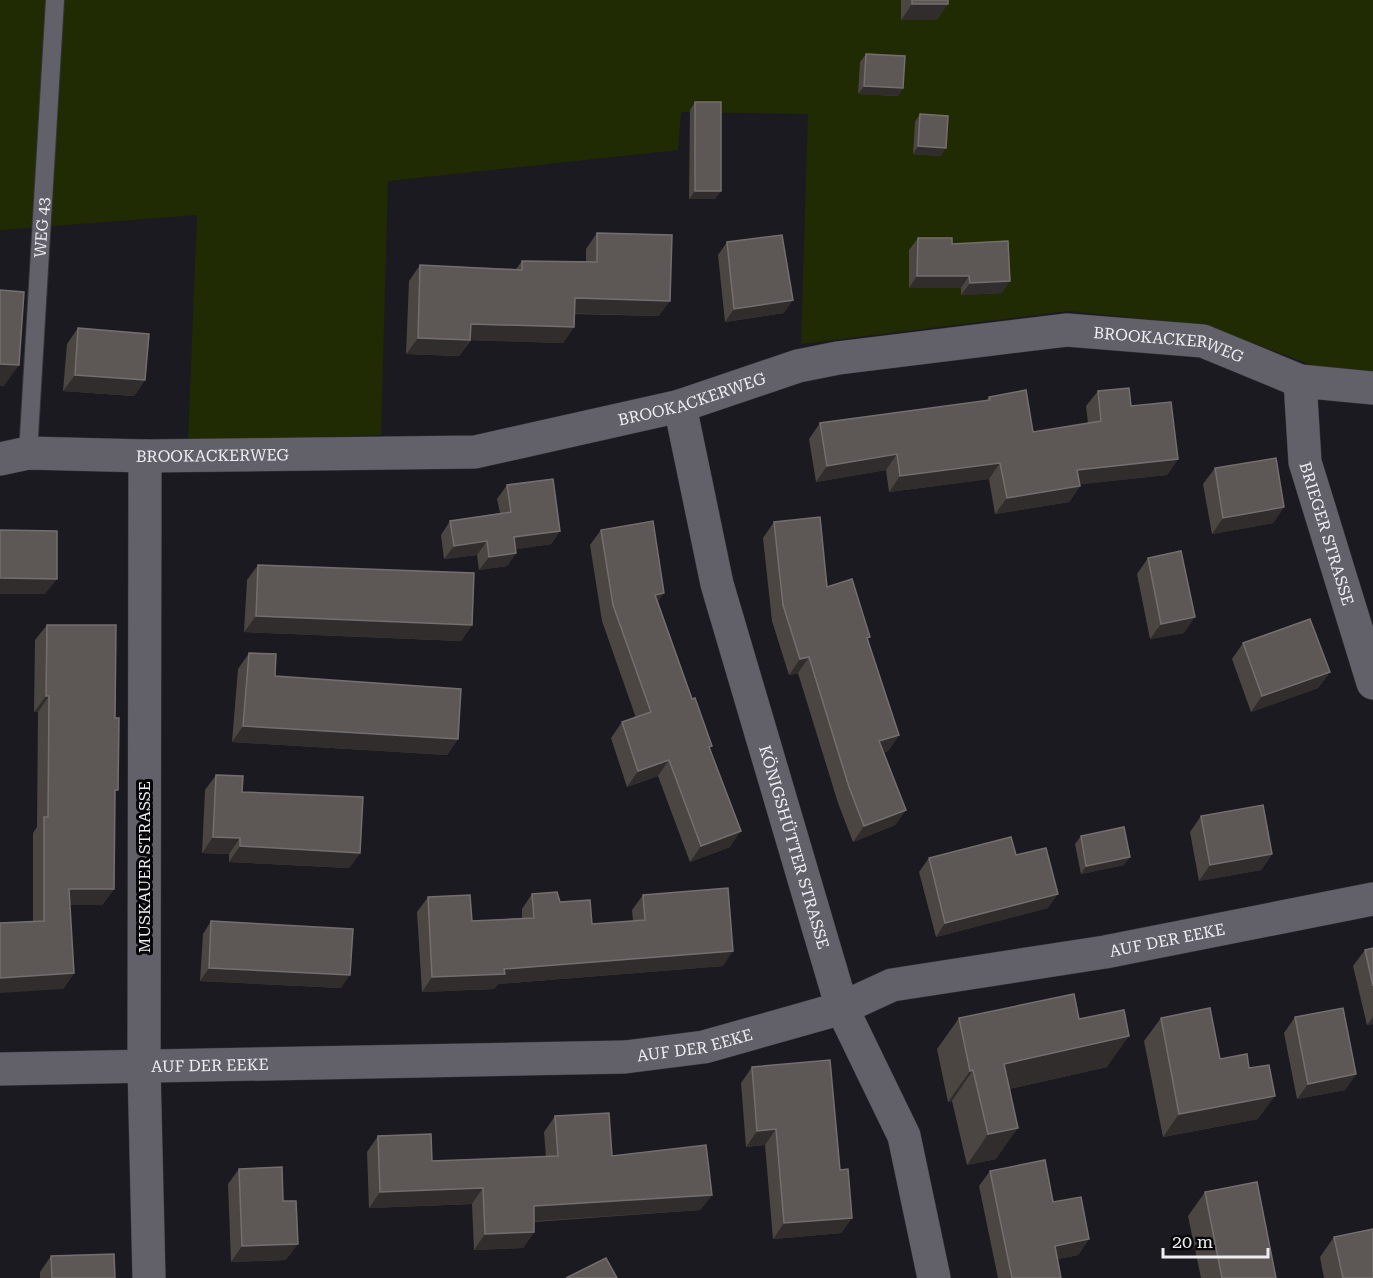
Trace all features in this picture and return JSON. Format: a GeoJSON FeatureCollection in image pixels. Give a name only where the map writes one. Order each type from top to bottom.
{"type":"FeatureCollection","features":[{"type":"Feature","properties":{"kind":"street","name":"BROOKACKERWEG"},"geometry":{"type":"LineString","coordinates":[[14,456],[475,453],[680,405],[812,363],[850,356],[1066,330],[1203,341],[1300,381],[1373,388]]}},
{"type":"Feature","properties":{"kind":"street","name":"BRIEGER STRASSE"},"geometry":{"type":"LineString","coordinates":[[1300,381],[1305,462],[1373,683]]}},
{"type":"Feature","properties":{"kind":"street","name":"KÖNIGSHÜTTER STRASSE"},"geometry":{"type":"LineString","coordinates":[[680,405],[717,584],[842,1008],[904,1136],[934,1278]]}},
{"type":"Feature","properties":{"kind":"street","name":"MUSKAUER STRASSE"},"geometry":{"type":"LineString","coordinates":[[145,456],[144,1067],[149,1278]]}},
{"type":"Feature","properties":{"kind":"street","name":"AUF DER EEKE"},"geometry":{"type":"LineString","coordinates":[[0,1069],[625,1057],[704,1047],[842,1008],[892,985],[1106,952],[1373,899]]}},
{"type":"Feature","properties":{"kind":"lane","name":"WEG 43"},"geometry":{"type":"LineString","coordinates":[[14,456],[55,0]]}},
{"type":"Feature","properties":{"kind":"green space"},"geometry":{"type":"Polygon","coordinates":[[[0,0],[1373,0],[1373,374],[1333,373],[1204,325],[1068,311],[801,344],[808,114],[681,112],[678,150],[388,181],[381,435],[188,441],[197,215],[0,230],[0,0]]]}},
{"type":"Feature","properties":{"kind":"building"},"geometry":{"type":"Polygon","coordinates":[[[912,0],[948,0],[948,4],[912,4],[912,0]]]}},
{"type":"Feature","properties":{"kind":"building"},"geometry":{"type":"Polygon","coordinates":[[[866,54],[905,56],[903,88],[864,86],[866,54]]]}},
{"type":"Feature","properties":{"kind":"building"},"geometry":{"type":"Polygon","coordinates":[[[695,102],[721,102],[721,191],[695,191],[695,102]]]}},
{"type":"Feature","properties":{"kind":"building"},"geometry":{"type":"Polygon","coordinates":[[[920,114],[948,116],[946,148],[918,146],[920,114]]]}},
{"type":"Feature","properties":{"kind":"building"},"geometry":{"type":"Polygon","coordinates":[[[597,233],[672,235],[670,301],[575,298],[574,327],[471,324],[470,340],[418,338],[420,265],[522,270],[522,261],[597,262],[597,233]]]}},
{"type":"Feature","properties":{"kind":"building"},"geometry":{"type":"Polygon","coordinates":[[[782,235],[793,300],[734,309],[727,242],[782,235]]]}},
{"type":"Feature","properties":{"kind":"building"},"geometry":{"type":"Polygon","coordinates":[[[918,238],[952,238],[952,244],[1008,241],[1010,281],[970,283],[969,276],[917,276],[918,238]]]}},
{"type":"Feature","properties":{"kind":"building"},"geometry":{"type":"Polygon","coordinates":[[[0,290],[24,292],[19,365],[0,364],[0,290]]]}},
{"type":"Feature","properties":{"kind":"building"},"geometry":{"type":"Polygon","coordinates":[[[78,328],[149,334],[145,380],[75,375],[78,328]]]}},
{"type":"Feature","properties":{"kind":"building"},"geometry":{"type":"Polygon","coordinates":[[[1129,388],[1131,406],[1171,402],[1178,459],[1077,470],[1080,486],[1007,498],[1000,463],[900,476],[897,454],[827,466],[820,423],[990,400],[989,397],[1026,390],[1033,432],[1101,421],[1098,391],[1129,388]]]}},
{"type":"Feature","properties":{"kind":"building"},"geometry":{"type":"Polygon","coordinates":[[[1276,458],[1284,507],[1223,518],[1215,468],[1276,458]]]}},
{"type":"Feature","properties":{"kind":"building"},"geometry":{"type":"Polygon","coordinates":[[[553,479],[560,531],[514,537],[516,553],[489,557],[487,541],[454,546],[450,521],[511,512],[507,485],[553,479]]]}},
{"type":"Feature","properties":{"kind":"building"},"geometry":{"type":"Polygon","coordinates":[[[820,517],[827,587],[852,579],[870,637],[867,638],[899,735],[879,741],[906,810],[864,826],[849,787],[809,657],[800,659],[783,605],[774,522],[820,517]]]}},
{"type":"Feature","properties":{"kind":"building"},"geometry":{"type":"Polygon","coordinates":[[[653,521],[664,593],[655,595],[692,699],[695,698],[712,746],[709,747],[741,831],[701,846],[669,760],[638,771],[622,722],[651,712],[613,605],[601,530],[653,521]]]}},
{"type":"Feature","properties":{"kind":"building"},"geometry":{"type":"Polygon","coordinates":[[[0,530],[57,531],[57,579],[0,578],[0,530]]]}},
{"type":"Feature","properties":{"kind":"building"},"geometry":{"type":"Polygon","coordinates":[[[1181,551],[1195,617],[1161,624],[1148,558],[1181,551]]]}},
{"type":"Feature","properties":{"kind":"building"},"geometry":{"type":"Polygon","coordinates":[[[258,565],[474,573],[472,625],[256,616],[258,565]]]}},
{"type":"Feature","properties":{"kind":"building"},"geometry":{"type":"Polygon","coordinates":[[[1310,619],[1330,672],[1262,696],[1243,643],[1310,619]]]}},
{"type":"Feature","properties":{"kind":"building"},"geometry":{"type":"Polygon","coordinates":[[[47,625],[116,625],[115,718],[119,718],[118,790],[115,790],[114,889],[69,889],[74,973],[0,978],[0,923],[44,921],[44,817],[48,817],[47,625]]]}},
{"type":"Feature","properties":{"kind":"building"},"geometry":{"type":"Polygon","coordinates":[[[249,653],[276,654],[275,676],[461,689],[458,739],[243,726],[249,653]]]}},
{"type":"Feature","properties":{"kind":"building"},"geometry":{"type":"Polygon","coordinates":[[[216,775],[243,776],[242,792],[363,797],[360,853],[240,846],[240,838],[213,837],[216,775]]]}},
{"type":"Feature","properties":{"kind":"building"},"geometry":{"type":"Polygon","coordinates":[[[1263,805],[1272,854],[1210,865],[1201,816],[1263,805]]]}},
{"type":"Feature","properties":{"kind":"building"},"geometry":{"type":"Polygon","coordinates":[[[1124,827],[1130,857],[1086,866],[1081,836],[1124,827]]]}},
{"type":"Feature","properties":{"kind":"building"},"geometry":{"type":"Polygon","coordinates":[[[1011,837],[1016,855],[1046,848],[1058,894],[945,923],[929,858],[1011,837]]]}},
{"type":"Feature","properties":{"kind":"building"},"geometry":{"type":"Polygon","coordinates":[[[728,888],[733,951],[504,969],[505,974],[432,977],[428,897],[470,895],[472,921],[534,918],[532,894],[557,892],[560,902],[590,900],[592,924],[645,920],[643,895],[728,888]]]}},
{"type":"Feature","properties":{"kind":"building"},"geometry":{"type":"Polygon","coordinates":[[[211,921],[353,929],[350,975],[209,968],[211,921]]]}},
{"type":"Feature","properties":{"kind":"building"},"geometry":{"type":"Polygon","coordinates":[[[1373,948],[1373,986],[1365,950],[1373,948]]]}},
{"type":"Feature","properties":{"kind":"building"},"geometry":{"type":"Polygon","coordinates":[[[1074,994],[1079,1019],[1124,1010],[1129,1036],[1004,1064],[1018,1128],[988,1134],[973,1070],[970,1071],[959,1018],[1074,994]]]}},
{"type":"Feature","properties":{"kind":"building"},"geometry":{"type":"Polygon","coordinates":[[[1210,1008],[1220,1059],[1247,1054],[1249,1068],[1269,1065],[1275,1096],[1179,1114],[1161,1018],[1210,1008]]]}},
{"type":"Feature","properties":{"kind":"building"},"geometry":{"type":"Polygon","coordinates":[[[1343,1008],[1356,1074],[1308,1084],[1295,1017],[1343,1008]]]}},
{"type":"Feature","properties":{"kind":"building"},"geometry":{"type":"Polygon","coordinates":[[[830,1060],[840,1170],[848,1169],[852,1218],[784,1223],[776,1129],[757,1131],[752,1067],[830,1060]]]}},
{"type":"Feature","properties":{"kind":"building"},"geometry":{"type":"Polygon","coordinates":[[[609,1113],[612,1156],[706,1145],[712,1195],[534,1206],[534,1232],[485,1234],[483,1188],[380,1192],[378,1136],[431,1134],[432,1161],[558,1156],[555,1116],[609,1113]]]}},
{"type":"Feature","properties":{"kind":"building"},"geometry":{"type":"Polygon","coordinates":[[[1045,1160],[1053,1202],[1081,1197],[1089,1239],[1055,1246],[1061,1278],[1012,1278],[990,1171],[1045,1160]]]}},
{"type":"Feature","properties":{"kind":"building"},"geometry":{"type":"Polygon","coordinates":[[[282,1167],[283,1201],[296,1201],[298,1244],[242,1246],[239,1169],[282,1167]]]}},
{"type":"Feature","properties":{"kind":"building"},"geometry":{"type":"Polygon","coordinates":[[[1257,1182],[1276,1278],[1222,1278],[1205,1192],[1257,1182]]]}},
{"type":"Feature","properties":{"kind":"building"},"geometry":{"type":"Polygon","coordinates":[[[1373,1229],[1373,1278],[1343,1278],[1334,1237],[1373,1229]]]}},
{"type":"Feature","properties":{"kind":"building"},"geometry":{"type":"Polygon","coordinates":[[[114,1254],[115,1278],[52,1278],[51,1256],[114,1254]]]}},
{"type":"Feature","properties":{"kind":"building"},"geometry":{"type":"Polygon","coordinates":[[[606,1258],[617,1278],[566,1278],[606,1258]]]}}]}
